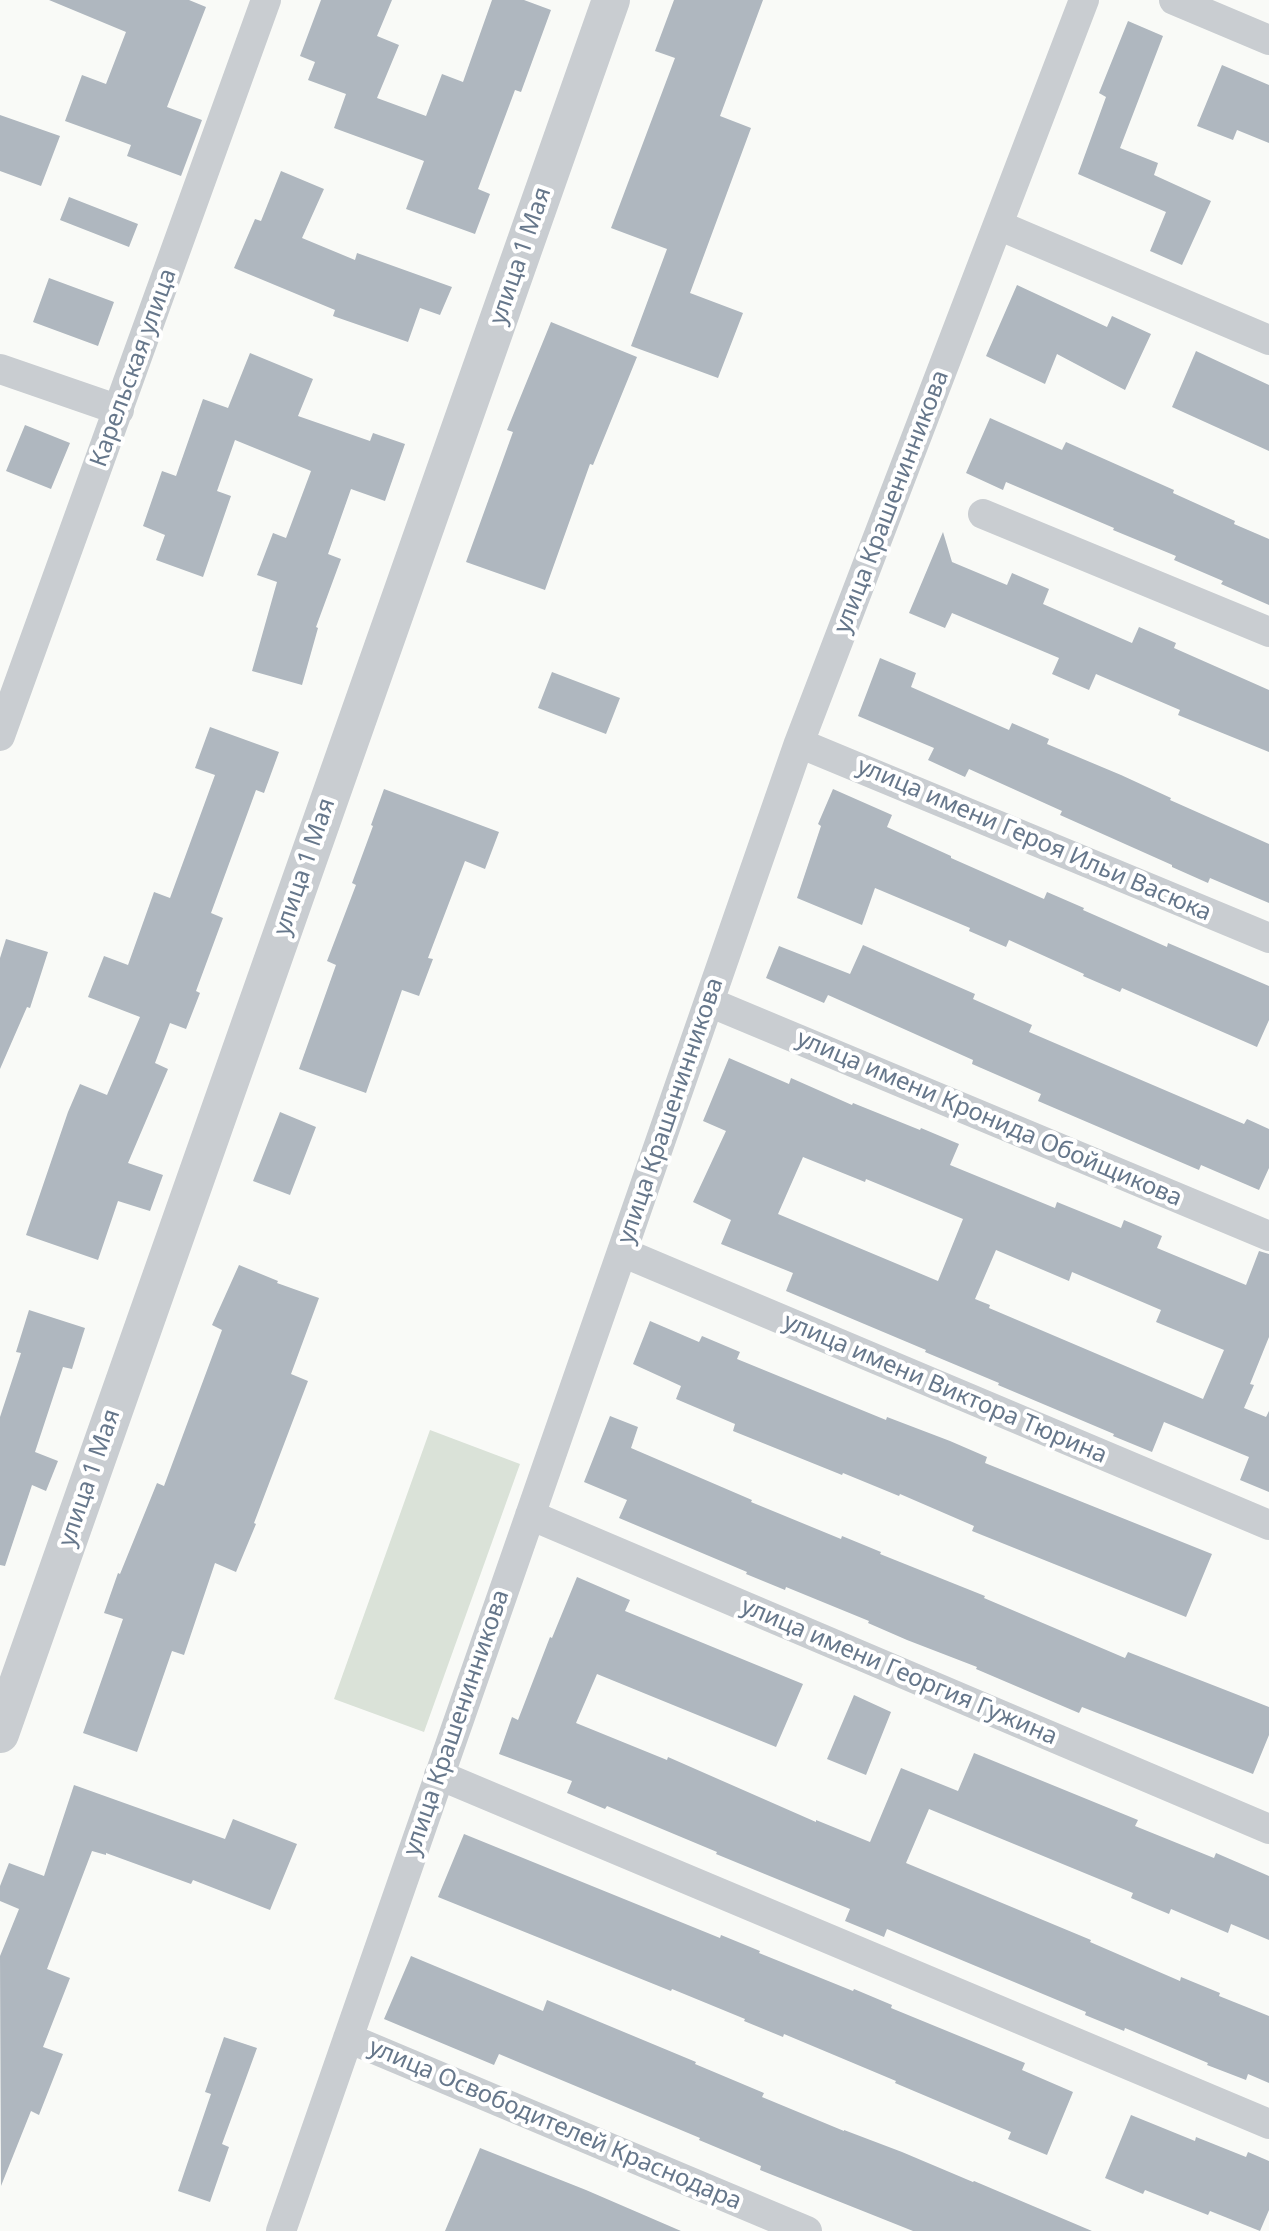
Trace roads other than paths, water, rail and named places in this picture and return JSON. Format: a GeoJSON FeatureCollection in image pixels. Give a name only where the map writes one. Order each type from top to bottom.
{"type":"FeatureCollection","features":[{"type":"Feature","properties":{"kind":"street","name":"Карельская улица"},"geometry":{"type":"LineString","coordinates":[[0,736],[266,0]]}},
{"type":"Feature","properties":{"kind":"street","name":"улица 1 Мая"},"geometry":{"type":"LineString","coordinates":[[0,1734],[611,0]]}},
{"type":"Feature","properties":{"kind":"street","name":"улица Крашенинникова"},"geometry":{"type":"LineString","coordinates":[[281,2231],[799,743],[1084,0]]}},
{"type":"Feature","properties":{"kind":"street"},"geometry":{"type":"LineString","coordinates":[[1174,0],[1269,40]]}},
{"type":"Feature","properties":{"kind":"street"},"geometry":{"type":"LineString","coordinates":[[998,225],[1269,340]]}},
{"type":"Feature","properties":{"kind":"street"},"geometry":{"type":"LineString","coordinates":[[0,369],[119,410]]}},
{"type":"Feature","properties":{"kind":"street"},"geometry":{"type":"LineString","coordinates":[[983,514],[1269,632]]}},
{"type":"Feature","properties":{"kind":"street","name":"улица имени Героя Ильи Васюка"},"geometry":{"type":"LineString","coordinates":[[799,743],[1269,938]]}},
{"type":"Feature","properties":{"kind":"street","name":"улица имени Кронида Обойщикова"},"geometry":{"type":"LineString","coordinates":[[709,1002],[1269,1236]]}},
{"type":"Feature","properties":{"kind":"street","name":"улица имени Виктора Тюрина"},"geometry":{"type":"LineString","coordinates":[[622,1252],[1269,1525]]}},
{"type":"Feature","properties":{"kind":"street","name":"улица имени Георгия Гужина"},"geometry":{"type":"LineString","coordinates":[[530,1515],[1269,1829]]}},
{"type":"Feature","properties":{"kind":"street"},"geometry":{"type":"LineString","coordinates":[[439,1775],[1269,2124]]}},
{"type":"Feature","properties":{"kind":"street","name":"улица Освободителей Краснодара"},"geometry":{"type":"LineString","coordinates":[[348,2038],[807,2231]]}}]}
